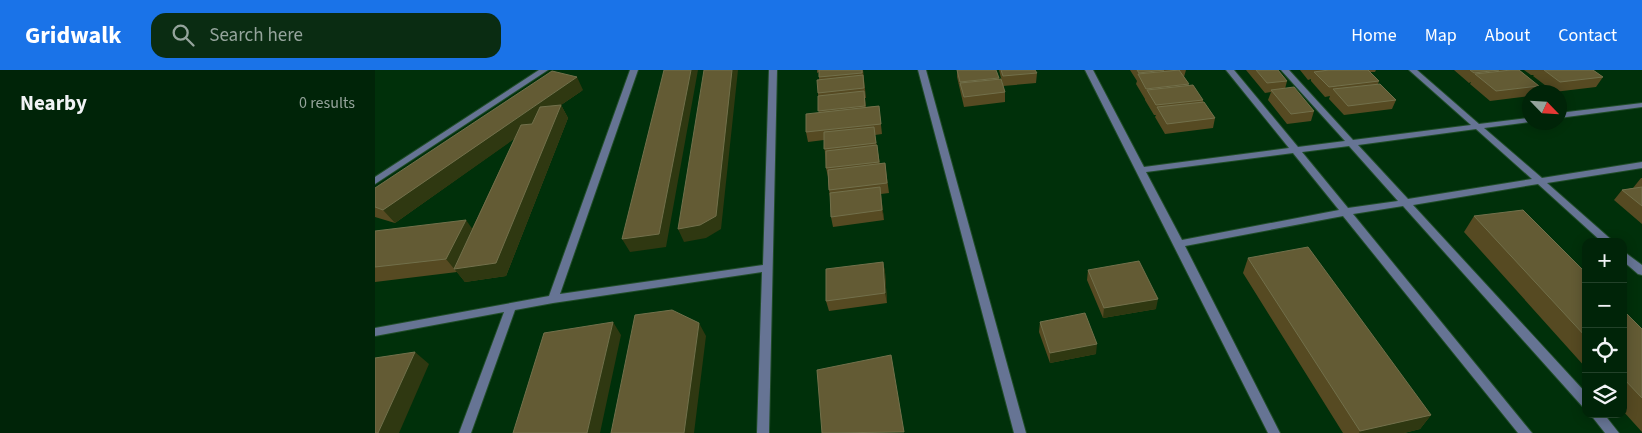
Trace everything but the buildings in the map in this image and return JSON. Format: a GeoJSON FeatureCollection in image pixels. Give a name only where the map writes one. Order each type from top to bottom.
{"type":"FeatureCollection","features":[{"type":"Feature","properties":{"kind":"street"},"geometry":{"type":"LineString","coordinates":[[375,181],[543,70]]}},
{"type":"Feature","properties":{"kind":"street"},"geometry":{"type":"LineString","coordinates":[[553,299],[634,70]]}},
{"type":"Feature","properties":{"kind":"street"},"geometry":{"type":"LineString","coordinates":[[763,433],[773,70]]}},
{"type":"Feature","properties":{"kind":"street"},"geometry":{"type":"LineString","coordinates":[[922,70],[1020,433]]}},
{"type":"Feature","properties":{"kind":"street"},"geometry":{"type":"LineString","coordinates":[[1089,70],[1274,433]]}},
{"type":"Feature","properties":{"kind":"street"},"geometry":{"type":"LineString","coordinates":[[1230,70],[1526,433]]}},
{"type":"Feature","properties":{"kind":"street"},"geometry":{"type":"LineString","coordinates":[[1285,70],[1582,398]]}},
{"type":"Feature","properties":{"kind":"street"},"geometry":{"type":"LineString","coordinates":[[1413,70],[1604,238]]}},
{"type":"Feature","properties":{"kind":"street"},"geometry":{"type":"LineString","coordinates":[[1567,115],[1642,105]]}},
{"type":"Feature","properties":{"kind":"street"},"geometry":{"type":"LineString","coordinates":[[1141,170],[1522,121]]}},
{"type":"Feature","properties":{"kind":"street"},"geometry":{"type":"LineString","coordinates":[[1179,244],[1404,202],[1642,165]]}},
{"type":"Feature","properties":{"kind":"street"},"geometry":{"type":"LineString","coordinates":[[1627,258],[1642,271]]}},
{"type":"Feature","properties":{"kind":"street"},"geometry":{"type":"LineString","coordinates":[[375,332],[553,299],[767,268]]}},
{"type":"Feature","properties":{"kind":"street"},"geometry":{"type":"LineString","coordinates":[[465,433],[511,307]]}},
{"type":"Feature","properties":{"kind":"street"},"geometry":{"type":"LineString","coordinates":[[1600,418],[1613,433]]}}]}
